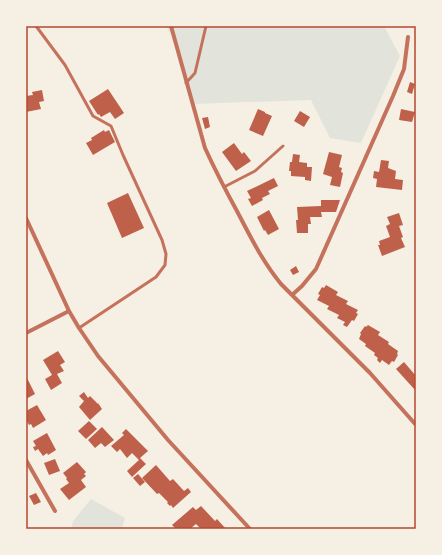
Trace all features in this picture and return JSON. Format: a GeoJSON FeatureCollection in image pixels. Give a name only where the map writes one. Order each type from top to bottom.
{"type":"FeatureCollection","features":[{"type":"Feature","properties":{"kind":"street"},"geometry":{"type":"LineString","coordinates":[[171,26],[205,148],[255,246],[269,269],[281,284],[370,373],[416,425]]}},
{"type":"Feature","properties":{"kind":"street"},"geometry":{"type":"LineString","coordinates":[[292,295],[302,286],[316,269],[404,69],[408,37]]}},
{"type":"Feature","properties":{"kind":"street"},"geometry":{"type":"LineString","coordinates":[[26,218],[69,311],[98,356],[168,440],[250,529]]}},
{"type":"Feature","properties":{"kind":"street"},"geometry":{"type":"LineString","coordinates":[[26,333],[69,311]]}},
{"type":"Feature","properties":{"kind":"street"},"geometry":{"type":"LineString","coordinates":[[26,460],[55,511]]}},
{"type":"Feature","properties":{"kind":"lane"},"geometry":{"type":"LineString","coordinates":[[36,26],[64,65],[93,116],[111,126],[162,240],[166,254],[165,265],[156,277],[79,328]]}},
{"type":"Feature","properties":{"kind":"lane"},"geometry":{"type":"LineString","coordinates":[[186,83],[194,76],[206,26]]}},
{"type":"Feature","properties":{"kind":"lane"},"geometry":{"type":"LineString","coordinates":[[224,187],[255,171],[283,146]]}},
{"type":"Feature","properties":{"kind":"shaded area"},"geometry":{"type":"Polygon","coordinates":[[[166,26],[384,26],[400,56],[361,143],[330,138],[311,100],[193,104],[178,48],[166,26]]]}},
{"type":"Feature","properties":{"kind":"shaded area"},"geometry":{"type":"Polygon","coordinates":[[[91,499],[125,518],[122,529],[71,529],[73,521],[91,499]]]}},
{"type":"Feature","properties":{"kind":"building"},"geometry":{"type":"Polygon","coordinates":[[[410,82],[415,84],[412,94],[407,92],[410,82]]]}},
{"type":"Feature","properties":{"kind":"building"},"geometry":{"type":"Polygon","coordinates":[[[108,89],[124,113],[115,119],[110,112],[101,117],[99,114],[98,115],[89,101],[108,89]]]}},
{"type":"Feature","properties":{"kind":"building"},"geometry":{"type":"Polygon","coordinates":[[[42,90],[44,101],[39,102],[41,109],[26,112],[26,96],[33,95],[32,92],[42,90]]]}},
{"type":"Feature","properties":{"kind":"building"},"geometry":{"type":"Polygon","coordinates":[[[258,109],[272,116],[263,136],[249,130],[258,109]]]}},
{"type":"Feature","properties":{"kind":"building"},"geometry":{"type":"Polygon","coordinates":[[[401,109],[415,112],[412,122],[399,120],[401,109]]]}},
{"type":"Feature","properties":{"kind":"building"},"geometry":{"type":"Polygon","coordinates":[[[300,111],[310,117],[304,127],[294,121],[300,111]]]}},
{"type":"Feature","properties":{"kind":"building"},"geometry":{"type":"Polygon","coordinates":[[[208,117],[210,127],[205,129],[202,118],[208,117]]]}},
{"type":"Feature","properties":{"kind":"building"},"geometry":{"type":"Polygon","coordinates":[[[104,130],[105,132],[109,130],[115,142],[93,155],[86,143],[104,130]]]}},
{"type":"Feature","properties":{"kind":"building"},"geometry":{"type":"Polygon","coordinates":[[[234,143],[242,154],[244,152],[251,161],[236,171],[222,152],[234,143]]]}},
{"type":"Feature","properties":{"kind":"building"},"geometry":{"type":"Polygon","coordinates":[[[329,152],[342,155],[339,167],[342,168],[341,172],[343,173],[340,187],[330,185],[332,177],[323,174],[329,152]]]}},
{"type":"Feature","properties":{"kind":"building"},"geometry":{"type":"Polygon","coordinates":[[[293,154],[300,155],[299,162],[307,163],[307,167],[312,167],[311,181],[305,180],[305,177],[291,176],[291,171],[289,171],[293,154]]]}},
{"type":"Feature","properties":{"kind":"building"},"geometry":{"type":"Polygon","coordinates":[[[381,160],[389,161],[388,168],[396,171],[395,179],[403,180],[402,190],[376,187],[377,179],[373,178],[374,171],[379,172],[381,160]]]}},
{"type":"Feature","properties":{"kind":"building"},"geometry":{"type":"Polygon","coordinates":[[[274,178],[278,186],[268,191],[270,194],[252,206],[248,199],[251,198],[247,191],[274,178]]]}},
{"type":"Feature","properties":{"kind":"building"},"geometry":{"type":"Polygon","coordinates":[[[128,193],[144,228],[122,238],[107,203],[128,193]]]}},
{"type":"Feature","properties":{"kind":"building"},"geometry":{"type":"Polygon","coordinates":[[[321,200],[340,200],[336,212],[321,212],[322,217],[310,217],[311,224],[308,224],[308,233],[297,233],[297,207],[321,206],[321,200]]]}},
{"type":"Feature","properties":{"kind":"building"},"geometry":{"type":"Polygon","coordinates":[[[269,210],[279,229],[268,235],[265,230],[264,231],[257,217],[269,210]]]}},
{"type":"Feature","properties":{"kind":"building"},"geometry":{"type":"Polygon","coordinates":[[[399,213],[403,225],[399,226],[403,237],[401,238],[405,247],[382,256],[378,245],[380,245],[379,241],[390,237],[386,226],[390,224],[387,217],[399,213]]]}},
{"type":"Feature","properties":{"kind":"building"},"geometry":{"type":"Polygon","coordinates":[[[296,266],[299,272],[293,275],[290,270],[296,266]]]}},
{"type":"Feature","properties":{"kind":"building"},"geometry":{"type":"Polygon","coordinates":[[[326,285],[338,292],[336,295],[348,301],[346,304],[358,310],[356,313],[358,314],[354,321],[352,320],[347,327],[343,325],[345,322],[337,318],[339,315],[327,309],[329,306],[317,300],[320,295],[318,294],[322,287],[324,288],[326,285]]]}},
{"type":"Feature","properties":{"kind":"building"},"geometry":{"type":"Polygon","coordinates":[[[368,325],[380,332],[378,335],[389,342],[388,344],[398,351],[398,355],[394,362],[392,361],[389,365],[382,360],[380,363],[377,360],[378,358],[374,355],[375,353],[365,346],[366,344],[359,339],[360,333],[365,326],[366,327],[368,325]]]}},
{"type":"Feature","properties":{"kind":"building"},"geometry":{"type":"Polygon","coordinates":[[[58,351],[65,362],[60,365],[64,371],[57,374],[62,383],[51,390],[45,379],[52,375],[43,360],[58,351]]]}},
{"type":"Feature","properties":{"kind":"building"},"geometry":{"type":"Polygon","coordinates":[[[404,362],[416,376],[415,390],[396,369],[404,362]]]}},
{"type":"Feature","properties":{"kind":"building"},"geometry":{"type":"Polygon","coordinates":[[[26,376],[35,394],[26,399],[26,376]]]}},
{"type":"Feature","properties":{"kind":"building"},"geometry":{"type":"Polygon","coordinates":[[[84,392],[88,398],[90,396],[98,403],[102,409],[90,420],[79,407],[84,401],[79,396],[84,392]]]}},
{"type":"Feature","properties":{"kind":"building"},"geometry":{"type":"Polygon","coordinates":[[[37,405],[46,420],[33,428],[31,424],[29,425],[26,419],[26,411],[37,405]]]}},
{"type":"Feature","properties":{"kind":"building"},"geometry":{"type":"Polygon","coordinates":[[[89,421],[97,429],[86,439],[78,431],[89,421]]]}},
{"type":"Feature","properties":{"kind":"building"},"geometry":{"type":"Polygon","coordinates":[[[102,427],[114,440],[105,447],[101,443],[95,448],[88,440],[102,427]]]}},
{"type":"Feature","properties":{"kind":"building"},"geometry":{"type":"Polygon","coordinates":[[[126,429],[148,451],[140,458],[146,464],[132,477],[127,471],[139,460],[132,453],[127,458],[120,449],[117,452],[111,446],[124,435],[122,433],[126,429]]]}},
{"type":"Feature","properties":{"kind":"building"},"geometry":{"type":"Polygon","coordinates":[[[47,433],[56,450],[43,456],[38,449],[35,451],[33,447],[36,446],[33,441],[47,433]]]}},
{"type":"Feature","properties":{"kind":"building"},"geometry":{"type":"Polygon","coordinates":[[[55,459],[60,471],[49,475],[44,463],[55,459]]]}},
{"type":"Feature","properties":{"kind":"building"},"geometry":{"type":"Polygon","coordinates":[[[77,462],[86,472],[84,474],[86,476],[81,480],[86,487],[69,500],[60,489],[69,483],[63,473],[77,462]]]}},
{"type":"Feature","properties":{"kind":"building"},"geometry":{"type":"Polygon","coordinates":[[[156,465],[170,481],[173,479],[184,491],[188,488],[191,492],[173,508],[142,478],[156,465]]]}},
{"type":"Feature","properties":{"kind":"building"},"geometry":{"type":"Polygon","coordinates":[[[138,474],[145,482],[140,486],[133,478],[138,474]]]}},
{"type":"Feature","properties":{"kind":"building"},"geometry":{"type":"Polygon","coordinates":[[[36,493],[41,502],[34,505],[29,496],[36,493]]]}},
{"type":"Feature","properties":{"kind":"building"},"geometry":{"type":"Polygon","coordinates":[[[201,506],[215,521],[217,519],[226,529],[201,529],[196,524],[190,529],[176,529],[172,525],[193,507],[196,510],[201,506]]]}}]}
